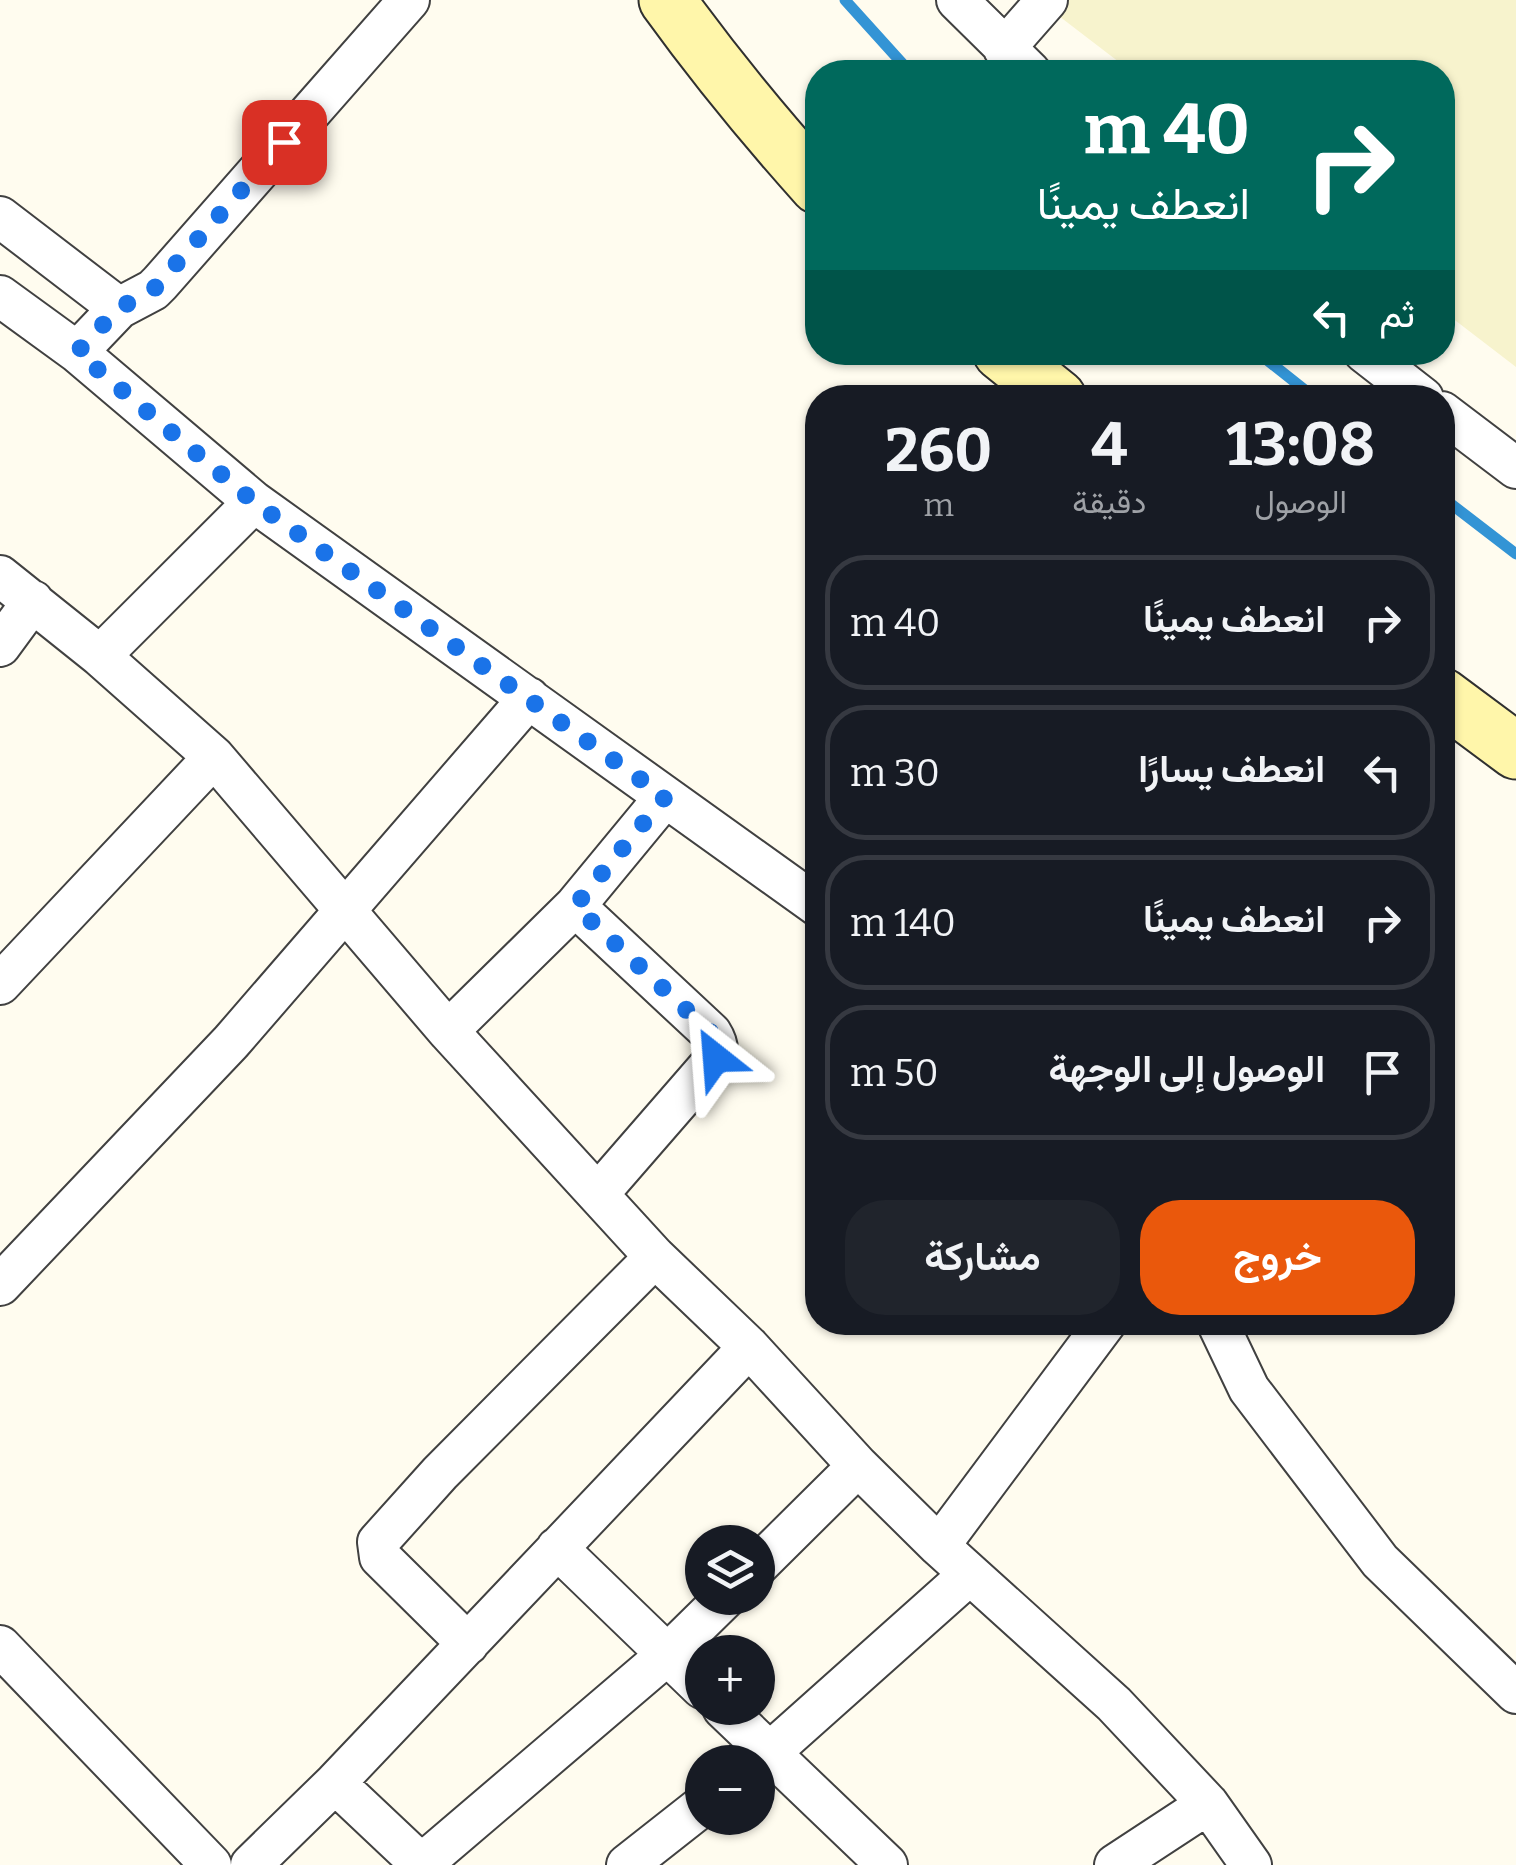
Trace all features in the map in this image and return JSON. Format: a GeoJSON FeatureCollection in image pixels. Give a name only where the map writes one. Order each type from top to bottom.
{"type":"FeatureCollection","features":[{"type":"Feature","properties":{"kind":"street"},"geometry":{"type":"LineString","coordinates":[[77,352],[119,308],[160,283],[408,0]]}},
{"type":"Feature","properties":{"kind":"street"},"geometry":{"type":"LineString","coordinates":[[667,0],[713,64],[805,172]]}},
{"type":"Feature","properties":{"kind":"street"},"geometry":{"type":"LineString","coordinates":[[957,0],[1016,60]]}},
{"type":"Feature","properties":{"kind":"street"},"geometry":{"type":"LineString","coordinates":[[1017,60],[1046,0]]}},
{"type":"Feature","properties":{"kind":"street"},"geometry":{"type":"LineString","coordinates":[[0,217],[119,308]]}},
{"type":"Feature","properties":{"kind":"street"},"geometry":{"type":"LineString","coordinates":[[0,296],[77,352],[254,502],[805,897]]}},
{"type":"Feature","properties":{"kind":"street"},"geometry":{"type":"LineString","coordinates":[[1017,365],[1042,385]]}},
{"type":"Feature","properties":{"kind":"street"},"geometry":{"type":"LineString","coordinates":[[1381,365],[1406,385]]}},
{"type":"Feature","properties":{"kind":"street"},"geometry":{"type":"LineString","coordinates":[[1455,422],[1516,468]]}},
{"type":"Feature","properties":{"kind":"street"},"geometry":{"type":"LineString","coordinates":[[100,656],[254,502]]}},
{"type":"Feature","properties":{"kind":"street"},"geometry":{"type":"LineString","coordinates":[[0,576],[100,656],[214,757],[448,1031],[655,1256],[749,1347],[938,1546],[1114,1704],[1208,1804],[1251,1865]]}},
{"type":"Feature","properties":{"kind":"street"},"geometry":{"type":"LineString","coordinates":[[0,646],[33,601]]}},
{"type":"Feature","properties":{"kind":"street"},"geometry":{"type":"LineString","coordinates":[[0,1285],[231,1042],[529,698]]}},
{"type":"Feature","properties":{"kind":"street"},"geometry":{"type":"LineString","coordinates":[[1455,706],[1516,751]]}},
{"type":"Feature","properties":{"kind":"street"},"geometry":{"type":"LineString","coordinates":[[0,984],[214,757]]}},
{"type":"Feature","properties":{"kind":"street"},"geometry":{"type":"LineString","coordinates":[[448,1031],[575,906],[665,797]]}},
{"type":"Feature","properties":{"kind":"street"},"geometry":{"type":"LineString","coordinates":[[575,906],[711,1033],[718,1051],[598,1194]]}},
{"type":"Feature","properties":{"kind":"street"},"geometry":{"type":"LineString","coordinates":[[468,1644],[380,1556],[378,1542],[440,1473],[655,1256]]}},
{"type":"Feature","properties":{"kind":"street"},"geometry":{"type":"LineString","coordinates":[[938,1546],[1096,1335]]}},
{"type":"Feature","properties":{"kind":"street"},"geometry":{"type":"LineString","coordinates":[[1222,1335],[1249,1389],[1380,1561],[1516,1693]]}},
{"type":"Feature","properties":{"kind":"street"},"geometry":{"type":"LineString","coordinates":[[251,1865],[335,1784],[749,1347]]}},
{"type":"Feature","properties":{"kind":"street"},"geometry":{"type":"LineString","coordinates":[[775,1548],[858,1466]]}},
{"type":"Feature","properties":{"kind":"street"},"geometry":{"type":"LineString","coordinates":[[557,1548],[685,1671]]}},
{"type":"Feature","properties":{"kind":"street"},"geometry":{"type":"LineString","coordinates":[[775,1748],[970,1574]]}},
{"type":"Feature","properties":{"kind":"street"},"geometry":{"type":"LineString","coordinates":[[335,1784],[422,1865],[668,1654],[708,1615]]}},
{"type":"Feature","properties":{"kind":"street"},"geometry":{"type":"LineString","coordinates":[[0,1646],[211,1865]]}},
{"type":"Feature","properties":{"kind":"street"},"geometry":{"type":"LineString","coordinates":[[737,1725],[753,1745]]}},
{"type":"Feature","properties":{"kind":"street"},"geometry":{"type":"LineString","coordinates":[[775,1769],[864,1858]]}},
{"type":"Feature","properties":{"kind":"street"},"geometry":{"type":"LineString","coordinates":[[1115,1865],[1208,1804]]}},
{"type":"Feature","properties":{"kind":"street"},"geometry":{"type":"LineString","coordinates":[[627,1865],[685,1819]]}},
{"type":"Feature","properties":{"kind":"shaded area"},"geometry":{"type":"Polygon","coordinates":[[[1038,0],[1516,0],[1516,367],[1455,320],[1455,60],[1116,60],[1038,0]]]}},
{"type":"Feature","properties":{"kind":"waterway"},"geometry":{"type":"LineString","coordinates":[[845,0],[899,60]]}},
{"type":"Feature","properties":{"kind":"waterway"},"geometry":{"type":"LineString","coordinates":[[1273,365],[1299,385]]}},
{"type":"Feature","properties":{"kind":"waterway"},"geometry":{"type":"LineString","coordinates":[[1455,507],[1516,554]]}},
{"type":"Feature","properties":{"kind":"route"},"geometry":{"type":"LineString","coordinates":[[284,142],[153,290],[119,308],[77,352],[254,502],[665,797],[575,906],[711,1033],[717,1043],[716,1058]]}}]}
